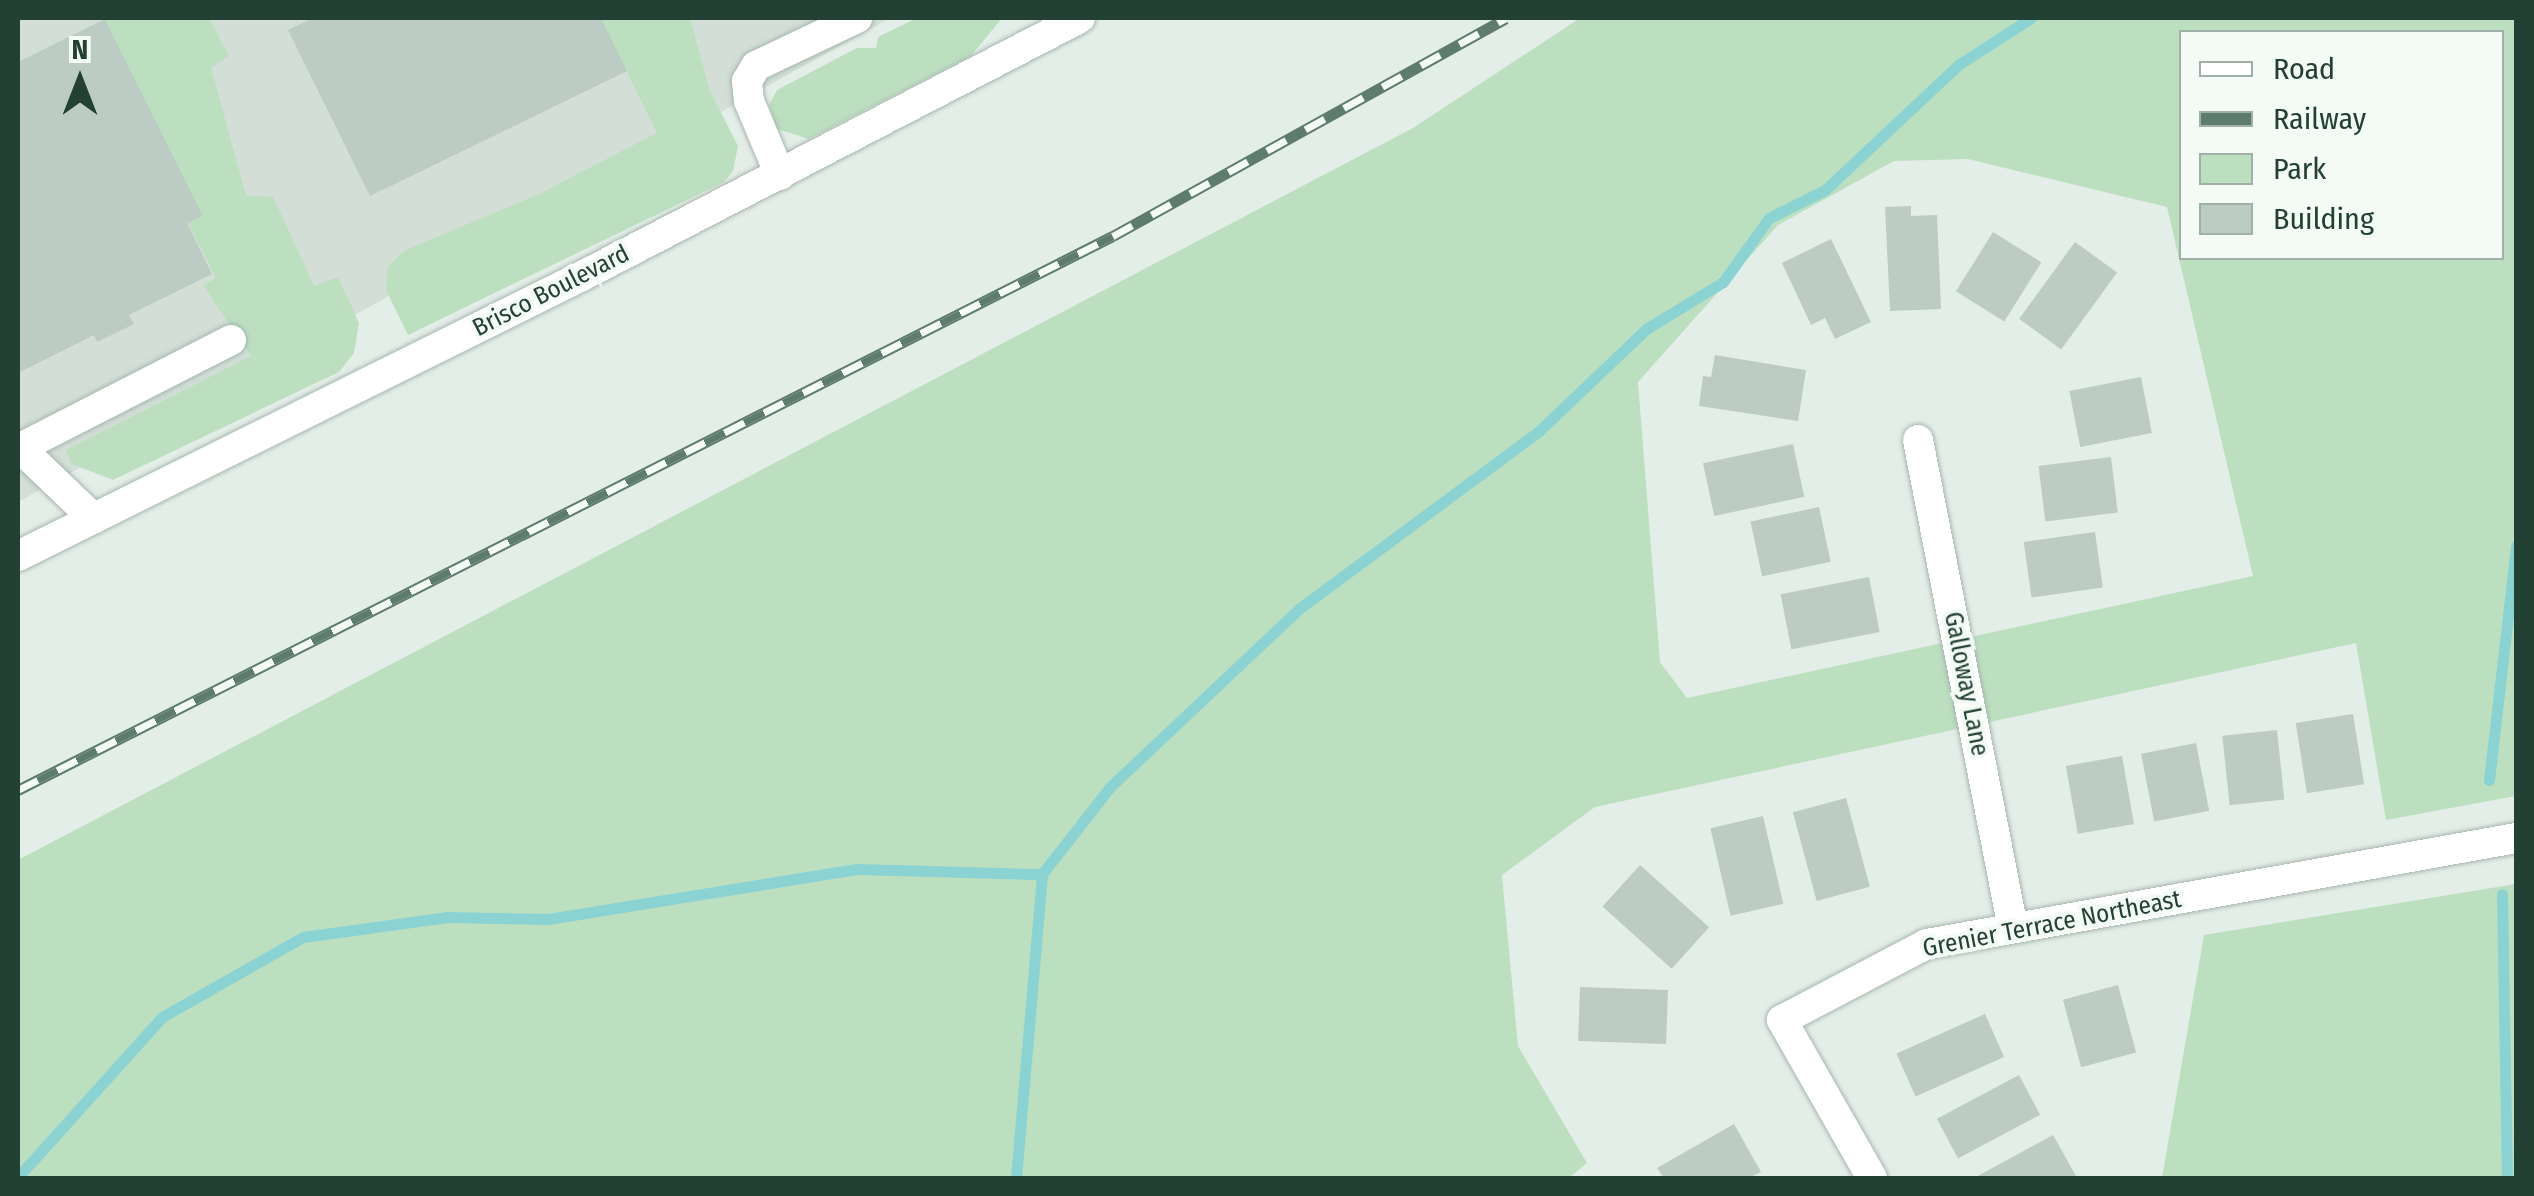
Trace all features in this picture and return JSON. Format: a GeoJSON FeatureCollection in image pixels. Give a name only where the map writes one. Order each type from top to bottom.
{"type":"FeatureCollection","features":[{"type":"Feature","properties":{"kind":"street"},"geometry":{"type":"LineString","coordinates":[[780,174],[749,102],[747,81],[756,66],[857,18]]}},
{"type":"Feature","properties":{"kind":"street","name":"Brisco Boulevard"},"geometry":{"type":"LineString","coordinates":[[18,556],[780,174],[1070,20]]}},
{"type":"Feature","properties":{"kind":"street"},"geometry":{"type":"LineString","coordinates":[[94,519],[19,447],[230,340]]}},
{"type":"Feature","properties":{"kind":"street","name":"Galloway Lane"},"geometry":{"type":"LineString","coordinates":[[1918,440],[2013,928]]}},
{"type":"Feature","properties":{"kind":"street","name":"Grenier Terrace Northeast"},"geometry":{"type":"LineString","coordinates":[[1872,1178],[1782,1020],[1927,944],[2516,838]]}},
{"type":"Feature","properties":{"kind":"shaded area"},"geometry":{"type":"Polygon","coordinates":[[[18,18],[890,18],[18,502],[18,18]]]}},
{"type":"Feature","properties":{"kind":"green space"},"geometry":{"type":"Polygon","coordinates":[[[98,18],[209,18],[229,56],[211,68],[246,196],[273,197],[314,286],[338,277],[359,323],[354,353],[339,372],[113,480],[72,464],[66,450],[251,356],[203,285],[216,278],[188,223],[202,215],[105,19],[98,18]]]}},
{"type":"Feature","properties":{"kind":"green space"},"geometry":{"type":"Polygon","coordinates":[[[601,18],[690,18],[709,89],[738,146],[733,171],[724,182],[408,335],[386,290],[388,267],[404,251],[539,194],[657,133],[601,18]]]}},
{"type":"Feature","properties":{"kind":"green space"},"geometry":{"type":"Polygon","coordinates":[[[917,18],[1002,18],[971,56],[809,139],[777,129],[769,105],[777,90],[857,48],[876,48],[878,37],[917,18]]]}},
{"type":"Feature","properties":{"kind":"green space"},"geometry":{"type":"Polygon","coordinates":[[[1580,18],[2516,18],[2516,796],[2386,820],[2356,643],[1595,807],[1502,875],[1518,1046],[1587,1163],[1569,1178],[18,1178],[18,860],[1413,128],[1580,18]],[[2179,30],[2179,258],[2167,207],[1968,159],[1894,161],[1778,225],[1638,382],[1660,662],[1687,698],[2253,576],[2179,260],[2504,260],[2504,30],[2179,30]]]}},
{"type":"Feature","properties":{"kind":"green space"},"geometry":{"type":"Polygon","coordinates":[[[2516,884],[2516,1178],[2162,1178],[2204,935],[2516,884]]]}},
{"type":"Feature","properties":{"kind":"building"},"geometry":{"type":"Polygon","coordinates":[[[313,18],[601,18],[627,71],[370,196],[288,30],[313,18]]]}},
{"type":"Feature","properties":{"kind":"building"},"geometry":{"type":"Polygon","coordinates":[[[105,19],[203,216],[187,223],[212,274],[129,315],[134,324],[97,342],[94,335],[18,373],[18,62],[105,19]]]}},
{"type":"Feature","properties":{"kind":"building"},"geometry":{"type":"Polygon","coordinates":[[[1911,206],[1911,216],[1937,215],[1941,309],[1890,311],[1885,207],[1911,206]]]}},
{"type":"Feature","properties":{"kind":"building"},"geometry":{"type":"Polygon","coordinates":[[[1993,232],[2041,262],[2004,322],[1956,291],[1993,232]]]}},
{"type":"Feature","properties":{"kind":"building"},"geometry":{"type":"Polygon","coordinates":[[[1831,239],[1871,322],[1835,339],[1825,318],[1811,325],[1782,263],[1831,239]]]}},
{"type":"Feature","properties":{"kind":"building"},"geometry":{"type":"Polygon","coordinates":[[[2075,242],[2117,273],[2061,349],[2019,319],[2075,242]]]}},
{"type":"Feature","properties":{"kind":"building"},"geometry":{"type":"Polygon","coordinates":[[[1715,355],[1806,370],[1798,421],[1699,406],[1703,376],[1711,377],[1715,355]]]}},
{"type":"Feature","properties":{"kind":"building"},"geometry":{"type":"Polygon","coordinates":[[[2141,377],[2152,433],[2080,447],[2069,391],[2141,377]]]}},
{"type":"Feature","properties":{"kind":"building"},"geometry":{"type":"Polygon","coordinates":[[[1793,444],[1804,497],[1714,516],[1703,463],[1793,444]]]}},
{"type":"Feature","properties":{"kind":"building"},"geometry":{"type":"Polygon","coordinates":[[[2111,457],[2118,513],[2045,521],[2039,466],[2111,457]]]}},
{"type":"Feature","properties":{"kind":"building"},"geometry":{"type":"Polygon","coordinates":[[[1819,507],[1831,562],[1762,576],[1751,522],[1819,507]]]}},
{"type":"Feature","properties":{"kind":"building"},"geometry":{"type":"Polygon","coordinates":[[[2095,532],[2103,587],[2031,597],[2024,542],[2095,532]]]}},
{"type":"Feature","properties":{"kind":"building"},"geometry":{"type":"Polygon","coordinates":[[[1869,577],[1880,632],[1791,649],[1781,594],[1869,577]]]}},
{"type":"Feature","properties":{"kind":"building"},"geometry":{"type":"Polygon","coordinates":[[[2353,714],[2364,784],[2307,793],[2296,723],[2353,714]]]}},
{"type":"Feature","properties":{"kind":"building"},"geometry":{"type":"Polygon","coordinates":[[[2277,730],[2284,800],[2230,805],[2222,736],[2277,730]]]}},
{"type":"Feature","properties":{"kind":"building"},"geometry":{"type":"Polygon","coordinates":[[[2196,743],[2209,811],[2154,821],[2141,754],[2196,743]]]}},
{"type":"Feature","properties":{"kind":"building"},"geometry":{"type":"Polygon","coordinates":[[[2122,756],[2134,824],[2078,834],[2066,766],[2122,756]]]}},
{"type":"Feature","properties":{"kind":"building"},"geometry":{"type":"Polygon","coordinates":[[[1846,798],[1870,887],[1817,901],[1793,812],[1846,798]]]}},
{"type":"Feature","properties":{"kind":"building"},"geometry":{"type":"Polygon","coordinates":[[[1763,816],[1783,904],[1731,916],[1710,828],[1763,816]]]}},
{"type":"Feature","properties":{"kind":"building"},"geometry":{"type":"Polygon","coordinates":[[[1640,865],[1709,927],[1672,969],[1603,907],[1640,865]]]}},
{"type":"Feature","properties":{"kind":"building"},"geometry":{"type":"Polygon","coordinates":[[[2118,985],[2136,1053],[2081,1067],[2063,1000],[2118,985]]]}},
{"type":"Feature","properties":{"kind":"building"},"geometry":{"type":"Polygon","coordinates":[[[1580,987],[1668,990],[1666,1044],[1578,1041],[1580,987]]]}},
{"type":"Feature","properties":{"kind":"building"},"geometry":{"type":"Polygon","coordinates":[[[1985,1014],[2004,1057],[1916,1096],[1896,1053],[1985,1014]]]}},
{"type":"Feature","properties":{"kind":"building"},"geometry":{"type":"Polygon","coordinates":[[[2019,1075],[2040,1115],[1958,1158],[1937,1119],[2019,1075]]]}},
{"type":"Feature","properties":{"kind":"building"},"geometry":{"type":"Polygon","coordinates":[[[1734,1124],[1761,1172],[1749,1178],[1664,1178],[1657,1168],[1734,1124]]]}},
{"type":"Feature","properties":{"kind":"building"},"geometry":{"type":"Polygon","coordinates":[[[2053,1135],[2076,1176],[1974,1178],[2053,1135]]]}},
{"type":"Feature","properties":{"kind":"waterway"},"geometry":{"type":"LineString","coordinates":[[1016,1178],[1042,874],[1110,787],[1300,608],[1539,431],[1646,329],[1723,282],[1769,218],[1825,190],[1958,65],[2031,18]]}},
{"type":"Feature","properties":{"kind":"waterway"},"geometry":{"type":"LineString","coordinates":[[2489,780],[2516,546]]}},
{"type":"Feature","properties":{"kind":"waterway"},"geometry":{"type":"LineString","coordinates":[[18,1177],[162,1017],[303,937],[448,917],[548,919],[858,869],[1042,874]]}},
{"type":"Feature","properties":{"kind":"waterway"},"geometry":{"type":"LineString","coordinates":[[2502,894],[2507,1178]]}},
{"type":"Feature","properties":{"kind":"railway"},"geometry":{"type":"LineString","coordinates":[[18,790],[1113,236],[1506,18]]}}]}
